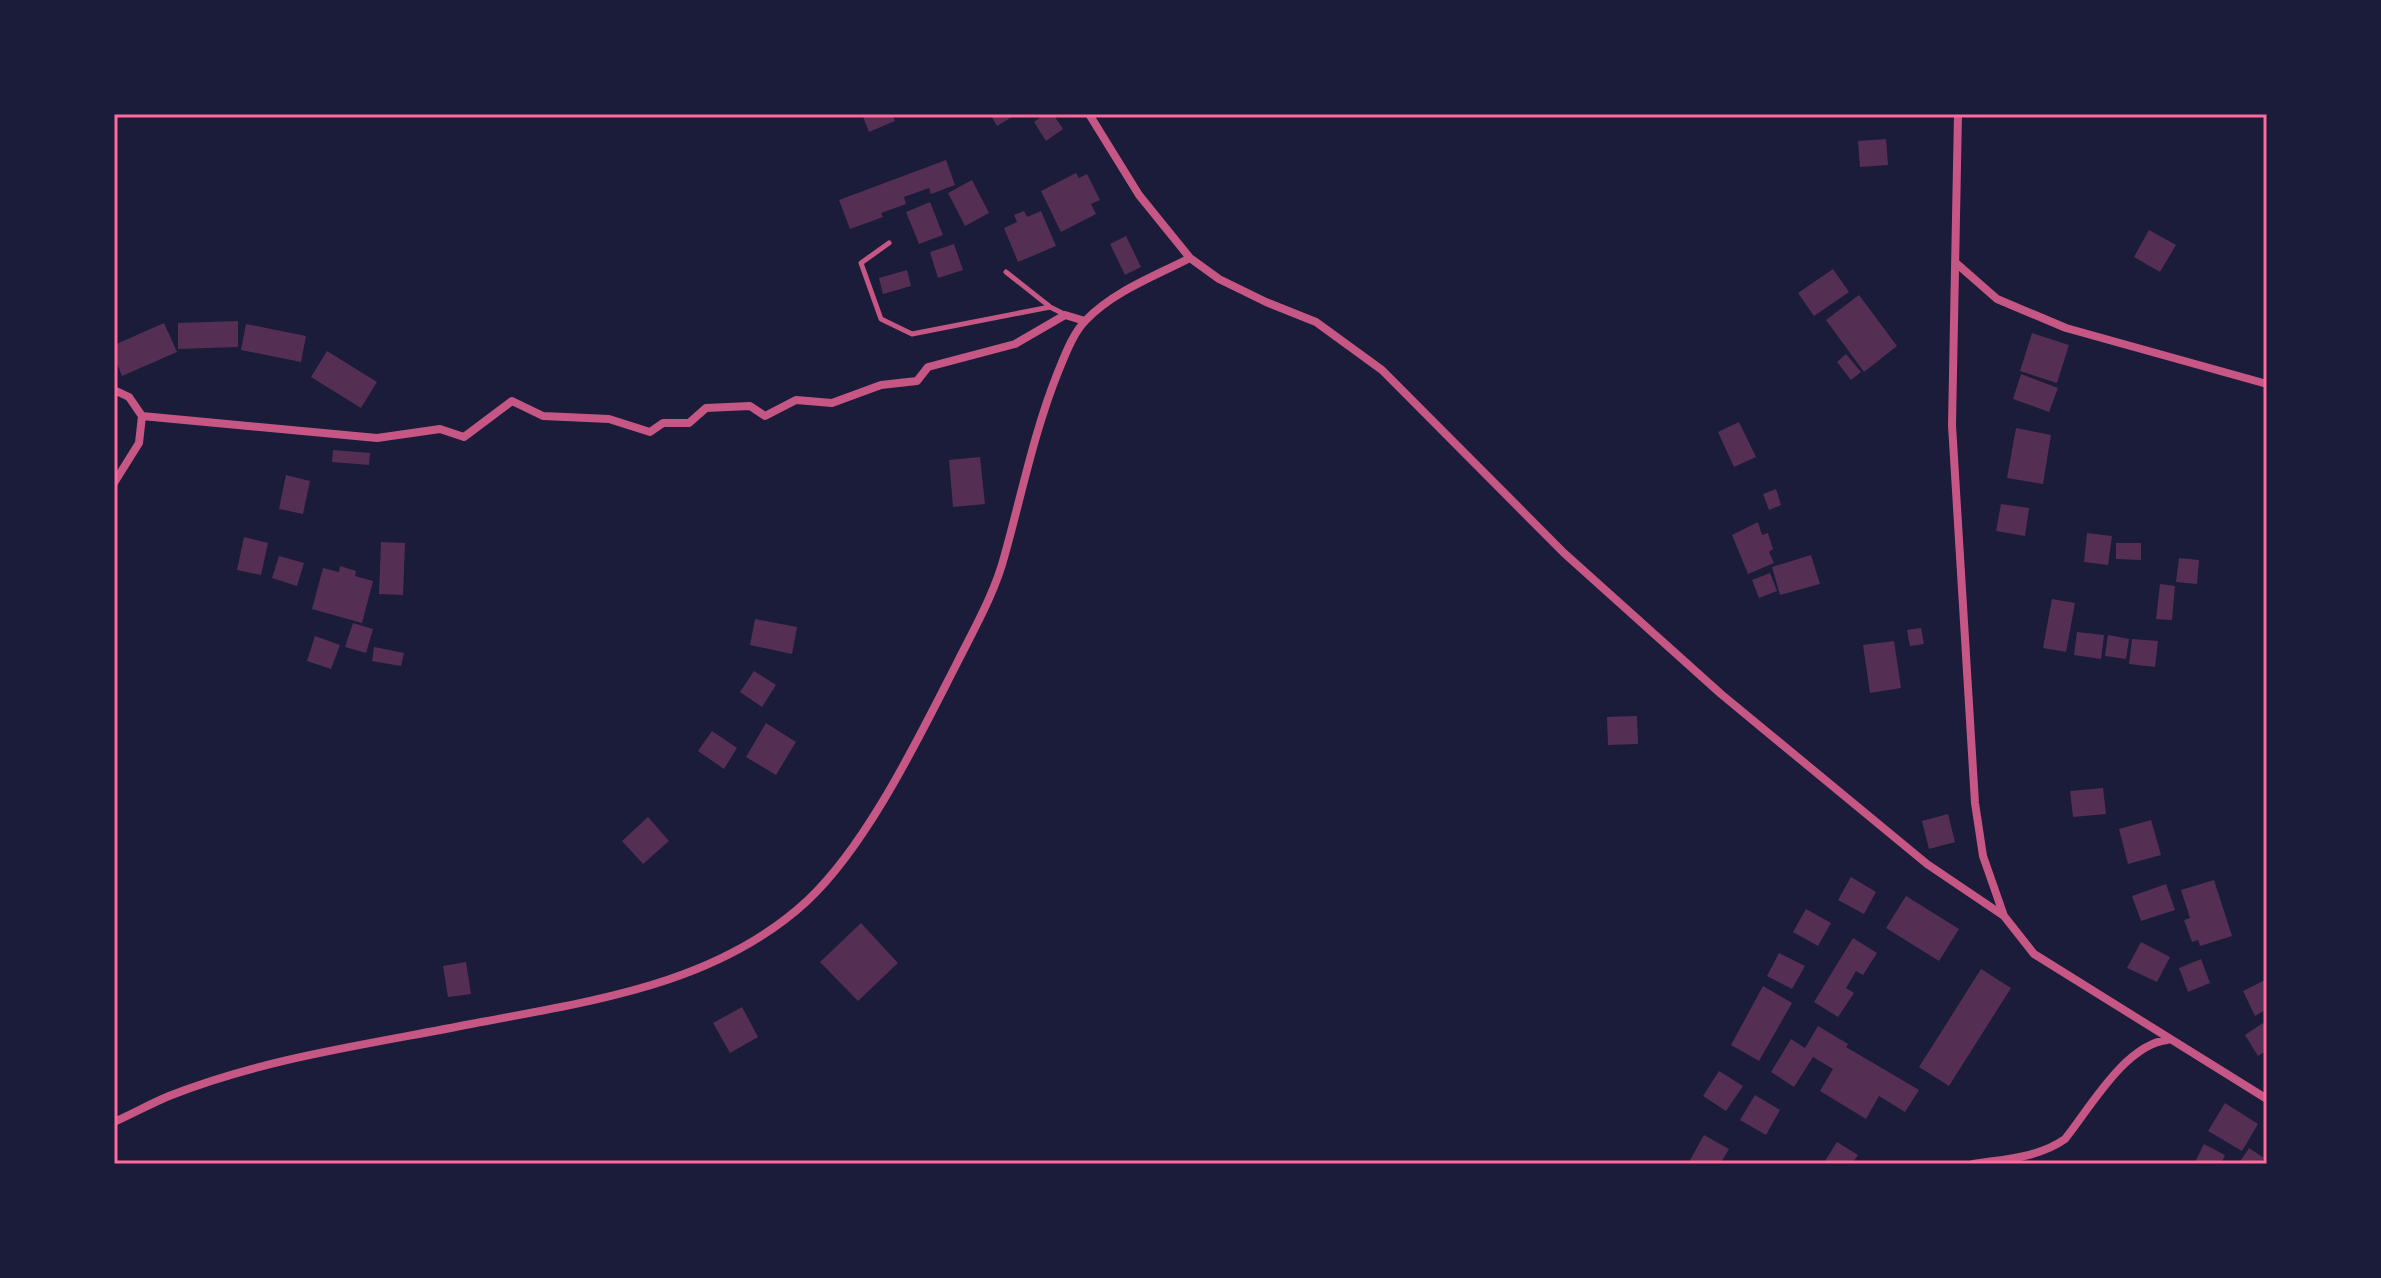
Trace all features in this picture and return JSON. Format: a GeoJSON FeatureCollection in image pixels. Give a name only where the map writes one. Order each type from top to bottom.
{"type":"FeatureCollection","features":[{"type":"Feature","properties":{"kind":"street"},"geometry":{"type":"LineString","coordinates":[[1089,114],[1139,195],[1190,258],[1219,279],[1316,322],[1382,370],[1564,553],[1721,694],[1927,864],[2004,916],[2034,954],[2267,1099]]}},
{"type":"Feature","properties":{"kind":"street"},"geometry":{"type":"LineString","coordinates":[[1958,114],[1952,425],[1975,803],[1983,856],[2004,916]]}},
{"type":"Feature","properties":{"kind":"street"},"geometry":{"type":"LineString","coordinates":[[114,1122],[170,1096],[247,1071],[328,1052],[602,1000],[670,981],[772,930],[809,899],[855,845],[938,699],[983,610],[1005,558],[1050,391],[1066,352],[1085,321],[1124,290],[1190,258]]}},
{"type":"Feature","properties":{"kind":"street"},"geometry":{"type":"LineString","coordinates":[[1956,263],[1997,299],[2066,328],[2267,384]]}},
{"type":"Feature","properties":{"kind":"street"},"geometry":{"type":"LineString","coordinates":[[142,416],[377,438],[440,429],[464,437],[512,401],[543,416],[609,419],[650,432],[663,423],[689,423],[706,408],[750,406],[765,416],[796,400],[832,403],[881,385],[917,381],[928,367],[1015,344],[1065,315],[1085,321]]}},
{"type":"Feature","properties":{"kind":"street"},"geometry":{"type":"LineString","coordinates":[[114,390],[129,397],[142,416],[139,443],[114,483]]}},
{"type":"Feature","properties":{"kind":"street"},"geometry":{"type":"LineString","coordinates":[[1973,1164],[2028,1156],[2051,1149],[2065,1139],[2133,1055],[2153,1041],[2169,1040]]}},
{"type":"Feature","properties":{"kind":"lane"},"geometry":{"type":"LineString","coordinates":[[889,243],[861,263],[881,319],[912,334],[1050,307]]}},
{"type":"Feature","properties":{"kind":"lane"},"geometry":{"type":"LineString","coordinates":[[1006,272],[1065,315]]}},
{"type":"Feature","properties":{"kind":"building"},"geometry":{"type":"Polygon","coordinates":[[[862,114],[892,114],[895,121],[869,132],[862,114]]]}},
{"type":"Feature","properties":{"kind":"building"},"geometry":{"type":"Polygon","coordinates":[[[990,114],[1017,114],[997,126],[990,114]]]}},
{"type":"Feature","properties":{"kind":"building"},"geometry":{"type":"Polygon","coordinates":[[[1045,114],[1053,114],[1063,129],[1046,141],[1034,122],[1045,114]]]}},
{"type":"Feature","properties":{"kind":"building"},"geometry":{"type":"Polygon","coordinates":[[[1886,139],[1888,165],[1860,167],[1858,141],[1886,139]]]}},
{"type":"Feature","properties":{"kind":"building"},"geometry":{"type":"Polygon","coordinates":[[[946,160],[955,185],[931,194],[929,188],[904,197],[906,204],[881,213],[883,217],[850,229],[839,200],[946,160]]]}},
{"type":"Feature","properties":{"kind":"building"},"geometry":{"type":"Polygon","coordinates":[[[1076,173],[1079,178],[1087,174],[1100,200],[1091,204],[1096,214],[1061,232],[1041,191],[1076,173]]]}},
{"type":"Feature","properties":{"kind":"building"},"geometry":{"type":"Polygon","coordinates":[[[972,180],[989,213],[965,226],[948,193],[972,180]]]}},
{"type":"Feature","properties":{"kind":"building"},"geometry":{"type":"Polygon","coordinates":[[[930,202],[943,235],[919,244],[906,212],[930,202]]]}},
{"type":"Feature","properties":{"kind":"building"},"geometry":{"type":"Polygon","coordinates":[[[1024,211],[1027,217],[1041,211],[1056,246],[1018,262],[1004,228],[1017,222],[1014,215],[1024,211]]]}},
{"type":"Feature","properties":{"kind":"building"},"geometry":{"type":"Polygon","coordinates":[[[2149,230],[2176,245],[2160,272],[2134,257],[2149,230]]]}},
{"type":"Feature","properties":{"kind":"building"},"geometry":{"type":"Polygon","coordinates":[[[1126,236],[1141,267],[1125,275],[1110,244],[1126,236]]]}},
{"type":"Feature","properties":{"kind":"building"},"geometry":{"type":"Polygon","coordinates":[[[954,244],[963,270],[938,278],[930,252],[954,244]]]}},
{"type":"Feature","properties":{"kind":"building"},"geometry":{"type":"Polygon","coordinates":[[[1833,269],[1849,292],[1814,316],[1798,293],[1833,269]]]}},
{"type":"Feature","properties":{"kind":"building"},"geometry":{"type":"Polygon","coordinates":[[[907,270],[911,286],[883,294],[879,278],[907,270]]]}},
{"type":"Feature","properties":{"kind":"building"},"geometry":{"type":"Polygon","coordinates":[[[1859,295],[1897,346],[1864,372],[1826,320],[1859,295]]]}},
{"type":"Feature","properties":{"kind":"building"},"geometry":{"type":"Polygon","coordinates":[[[238,321],[238,347],[178,349],[178,323],[238,321]]]}},
{"type":"Feature","properties":{"kind":"building"},"geometry":{"type":"Polygon","coordinates":[[[164,323],[177,352],[122,376],[114,356],[114,345],[164,323]]]}},
{"type":"Feature","properties":{"kind":"building"},"geometry":{"type":"Polygon","coordinates":[[[246,324],[306,336],[301,362],[241,350],[246,324]]]}},
{"type":"Feature","properties":{"kind":"building"},"geometry":{"type":"Polygon","coordinates":[[[2032,333],[2069,345],[2057,383],[2020,371],[2032,333]]]}},
{"type":"Feature","properties":{"kind":"building"},"geometry":{"type":"Polygon","coordinates":[[[327,351],[377,382],[361,408],[311,377],[327,351]]]}},
{"type":"Feature","properties":{"kind":"building"},"geometry":{"type":"Polygon","coordinates":[[[1846,354],[1861,372],[1851,380],[1837,362],[1846,354]]]}},
{"type":"Feature","properties":{"kind":"building"},"geometry":{"type":"Polygon","coordinates":[[[2021,374],[2058,388],[2049,412],[2013,399],[2021,374]]]}},
{"type":"Feature","properties":{"kind":"building"},"geometry":{"type":"Polygon","coordinates":[[[1739,422],[1756,457],[1734,467],[1718,432],[1739,422]]]}},
{"type":"Feature","properties":{"kind":"building"},"geometry":{"type":"Polygon","coordinates":[[[2016,428],[2051,435],[2043,484],[2007,478],[2016,428]]]}},
{"type":"Feature","properties":{"kind":"building"},"geometry":{"type":"Polygon","coordinates":[[[333,450],[370,453],[369,465],[332,462],[333,450]]]}},
{"type":"Feature","properties":{"kind":"building"},"geometry":{"type":"Polygon","coordinates":[[[980,457],[985,504],[953,507],[949,460],[980,457]]]}},
{"type":"Feature","properties":{"kind":"building"},"geometry":{"type":"Polygon","coordinates":[[[286,475],[310,481],[303,514],[279,509],[286,475]]]}},
{"type":"Feature","properties":{"kind":"building"},"geometry":{"type":"Polygon","coordinates":[[[1776,489],[1781,505],[1769,510],[1763,494],[1776,489]]]}},
{"type":"Feature","properties":{"kind":"building"},"geometry":{"type":"Polygon","coordinates":[[[2001,504],[2029,508],[2025,536],[1996,531],[2001,504]]]}},
{"type":"Feature","properties":{"kind":"building"},"geometry":{"type":"Polygon","coordinates":[[[1758,522],[1762,535],[1768,533],[1773,549],[1769,552],[1774,563],[1748,574],[1732,535],[1758,522]]]}},
{"type":"Feature","properties":{"kind":"building"},"geometry":{"type":"Polygon","coordinates":[[[2087,533],[2112,536],[2108,565],[2084,562],[2087,533]]]}},
{"type":"Feature","properties":{"kind":"building"},"geometry":{"type":"Polygon","coordinates":[[[244,537],[268,543],[261,575],[237,570],[244,537]]]}},
{"type":"Feature","properties":{"kind":"building"},"geometry":{"type":"Polygon","coordinates":[[[381,542],[405,543],[403,595],[379,594],[381,542]]]}},
{"type":"Feature","properties":{"kind":"building"},"geometry":{"type":"Polygon","coordinates":[[[2116,543],[2141,543],[2141,560],[2116,559],[2116,543]]]}},
{"type":"Feature","properties":{"kind":"building"},"geometry":{"type":"Polygon","coordinates":[[[1811,555],[1820,584],[1780,595],[1772,567],[1811,555]]]}},
{"type":"Feature","properties":{"kind":"building"},"geometry":{"type":"Polygon","coordinates":[[[279,556],[304,563],[297,586],[272,578],[279,556]]]}},
{"type":"Feature","properties":{"kind":"building"},"geometry":{"type":"Polygon","coordinates":[[[2179,558],[2199,560],[2197,584],[2176,582],[2179,558]]]}},
{"type":"Feature","properties":{"kind":"building"},"geometry":{"type":"Polygon","coordinates":[[[340,566],[356,571],[355,576],[373,581],[362,623],[312,609],[323,568],[339,572],[340,566]]]}},
{"type":"Feature","properties":{"kind":"building"},"geometry":{"type":"Polygon","coordinates":[[[1770,573],[1777,591],[1759,598],[1752,580],[1770,573]]]}},
{"type":"Feature","properties":{"kind":"building"},"geometry":{"type":"Polygon","coordinates":[[[2160,584],[2175,586],[2172,620],[2156,619],[2160,584]]]}},
{"type":"Feature","properties":{"kind":"building"},"geometry":{"type":"Polygon","coordinates":[[[2052,599],[2075,603],[2066,652],[2043,648],[2052,599]]]}},
{"type":"Feature","properties":{"kind":"building"},"geometry":{"type":"Polygon","coordinates":[[[755,619],[797,627],[792,654],[750,645],[755,619]]]}},
{"type":"Feature","properties":{"kind":"building"},"geometry":{"type":"Polygon","coordinates":[[[353,623],[373,629],[366,653],[345,647],[353,623]]]}},
{"type":"Feature","properties":{"kind":"building"},"geometry":{"type":"Polygon","coordinates":[[[1921,628],[1924,644],[1910,646],[1907,630],[1921,628]]]}},
{"type":"Feature","properties":{"kind":"building"},"geometry":{"type":"Polygon","coordinates":[[[2077,632],[2104,635],[2101,659],[2074,655],[2077,632]]]}},
{"type":"Feature","properties":{"kind":"building"},"geometry":{"type":"Polygon","coordinates":[[[2108,635],[2129,639],[2126,659],[2105,656],[2108,635]]]}},
{"type":"Feature","properties":{"kind":"building"},"geometry":{"type":"Polygon","coordinates":[[[315,636],[340,645],[331,669],[307,661],[315,636]]]}},
{"type":"Feature","properties":{"kind":"building"},"geometry":{"type":"Polygon","coordinates":[[[2132,639],[2158,641],[2155,667],[2129,664],[2132,639]]]}},
{"type":"Feature","properties":{"kind":"building"},"geometry":{"type":"Polygon","coordinates":[[[1894,641],[1901,688],[1870,693],[1863,645],[1894,641]]]}},
{"type":"Feature","properties":{"kind":"building"},"geometry":{"type":"Polygon","coordinates":[[[374,647],[404,653],[401,666],[372,661],[374,647]]]}},
{"type":"Feature","properties":{"kind":"building"},"geometry":{"type":"Polygon","coordinates":[[[754,671],[776,685],[762,707],[740,692],[754,671]]]}},
{"type":"Feature","properties":{"kind":"building"},"geometry":{"type":"Polygon","coordinates":[[[1637,716],[1638,744],[1608,745],[1607,717],[1637,716]]]}},
{"type":"Feature","properties":{"kind":"building"},"geometry":{"type":"Polygon","coordinates":[[[766,723],[796,742],[776,775],[746,757],[766,723]]]}},
{"type":"Feature","properties":{"kind":"building"},"geometry":{"type":"Polygon","coordinates":[[[712,731],[737,748],[724,769],[698,751],[712,731]]]}},
{"type":"Feature","properties":{"kind":"building"},"geometry":{"type":"Polygon","coordinates":[[[2103,788],[2106,814],[2073,817],[2070,791],[2103,788]]]}},
{"type":"Feature","properties":{"kind":"building"},"geometry":{"type":"Polygon","coordinates":[[[1948,814],[1955,842],[1929,849],[1922,821],[1948,814]]]}},
{"type":"Feature","properties":{"kind":"building"},"geometry":{"type":"Polygon","coordinates":[[[648,817],[669,841],[643,864],[622,841],[648,817]]]}},
{"type":"Feature","properties":{"kind":"building"},"geometry":{"type":"Polygon","coordinates":[[[2151,820],[2161,855],[2128,864],[2119,829],[2151,820]]]}},
{"type":"Feature","properties":{"kind":"building"},"geometry":{"type":"Polygon","coordinates":[[[1851,877],[1876,892],[1864,914],[1838,900],[1851,877]]]}},
{"type":"Feature","properties":{"kind":"building"},"geometry":{"type":"Polygon","coordinates":[[[2214,880],[2232,936],[2200,946],[2198,940],[2192,942],[2184,920],[2190,918],[2181,890],[2214,880]]]}},
{"type":"Feature","properties":{"kind":"building"},"geometry":{"type":"Polygon","coordinates":[[[2166,884],[2175,910],[2141,921],[2132,896],[2166,884]]]}},
{"type":"Feature","properties":{"kind":"building"},"geometry":{"type":"Polygon","coordinates":[[[1906,896],[1959,929],[1939,961],[1886,928],[1906,896]]]}},
{"type":"Feature","properties":{"kind":"building"},"geometry":{"type":"Polygon","coordinates":[[[1806,909],[1831,923],[1818,946],[1793,932],[1806,909]]]}},
{"type":"Feature","properties":{"kind":"building"},"geometry":{"type":"Polygon","coordinates":[[[861,923],[898,963],[858,1001],[820,962],[861,923]]]}},
{"type":"Feature","properties":{"kind":"building"},"geometry":{"type":"Polygon","coordinates":[[[1853,938],[1877,953],[1863,975],[1856,971],[1846,988],[1854,993],[1838,1017],[1814,1002],[1853,938]]]}},
{"type":"Feature","properties":{"kind":"building"},"geometry":{"type":"Polygon","coordinates":[[[2141,942],[2170,957],[2157,982],[2127,968],[2141,942]]]}},
{"type":"Feature","properties":{"kind":"building"},"geometry":{"type":"Polygon","coordinates":[[[1779,953],[1805,966],[1792,989],[1767,976],[1779,953]]]}},
{"type":"Feature","properties":{"kind":"building"},"geometry":{"type":"Polygon","coordinates":[[[2201,959],[2210,983],[2188,992],[2179,968],[2201,959]]]}},
{"type":"Feature","properties":{"kind":"building"},"geometry":{"type":"Polygon","coordinates":[[[466,962],[471,994],[448,997],[443,966],[466,962]]]}},
{"type":"Feature","properties":{"kind":"building"},"geometry":{"type":"Polygon","coordinates":[[[1981,969],[2011,988],[1949,1086],[1919,1067],[1981,969]]]}},
{"type":"Feature","properties":{"kind":"building"},"geometry":{"type":"Polygon","coordinates":[[[2265,980],[2267,1009],[2255,1016],[2243,991],[2265,980]]]}},
{"type":"Feature","properties":{"kind":"building"},"geometry":{"type":"Polygon","coordinates":[[[1763,986],[1792,1003],[1759,1061],[1731,1045],[1763,986]]]}},
{"type":"Feature","properties":{"kind":"building"},"geometry":{"type":"Polygon","coordinates":[[[742,1007],[758,1037],[730,1053],[713,1023],[742,1007]]]}},
{"type":"Feature","properties":{"kind":"building"},"geometry":{"type":"Polygon","coordinates":[[[2263,1023],[2267,1030],[2267,1050],[2258,1056],[2245,1035],[2263,1023]]]}},
{"type":"Feature","properties":{"kind":"building"},"geometry":{"type":"Polygon","coordinates":[[[1818,1026],[1848,1044],[1846,1047],[1919,1090],[1905,1112],[1879,1096],[1866,1119],[1820,1091],[1833,1069],[1813,1057],[1794,1087],[1771,1072],[1791,1039],[1805,1048],[1818,1026]]]}},
{"type":"Feature","properties":{"kind":"building"},"geometry":{"type":"Polygon","coordinates":[[[1719,1071],[1743,1086],[1726,1111],[1703,1096],[1719,1071]]]}},
{"type":"Feature","properties":{"kind":"building"},"geometry":{"type":"Polygon","coordinates":[[[1755,1095],[1780,1110],[1766,1135],[1740,1120],[1755,1095]]]}},
{"type":"Feature","properties":{"kind":"building"},"geometry":{"type":"Polygon","coordinates":[[[2225,1103],[2258,1124],[2242,1151],[2208,1131],[2225,1103]]]}},
{"type":"Feature","properties":{"kind":"building"},"geometry":{"type":"Polygon","coordinates":[[[1704,1135],[1729,1149],[1720,1164],[1689,1162],[1704,1135]]]}},
{"type":"Feature","properties":{"kind":"building"},"geometry":{"type":"Polygon","coordinates":[[[1837,1142],[1858,1155],[1852,1164],[1823,1164],[1837,1142]]]}},
{"type":"Feature","properties":{"kind":"building"},"geometry":{"type":"Polygon","coordinates":[[[2204,1144],[2225,1155],[2221,1164],[2194,1164],[2204,1144]]]}},
{"type":"Feature","properties":{"kind":"building"},"geometry":{"type":"Polygon","coordinates":[[[2249,1148],[2264,1158],[2259,1164],[2239,1163],[2249,1148]]]}}]}
